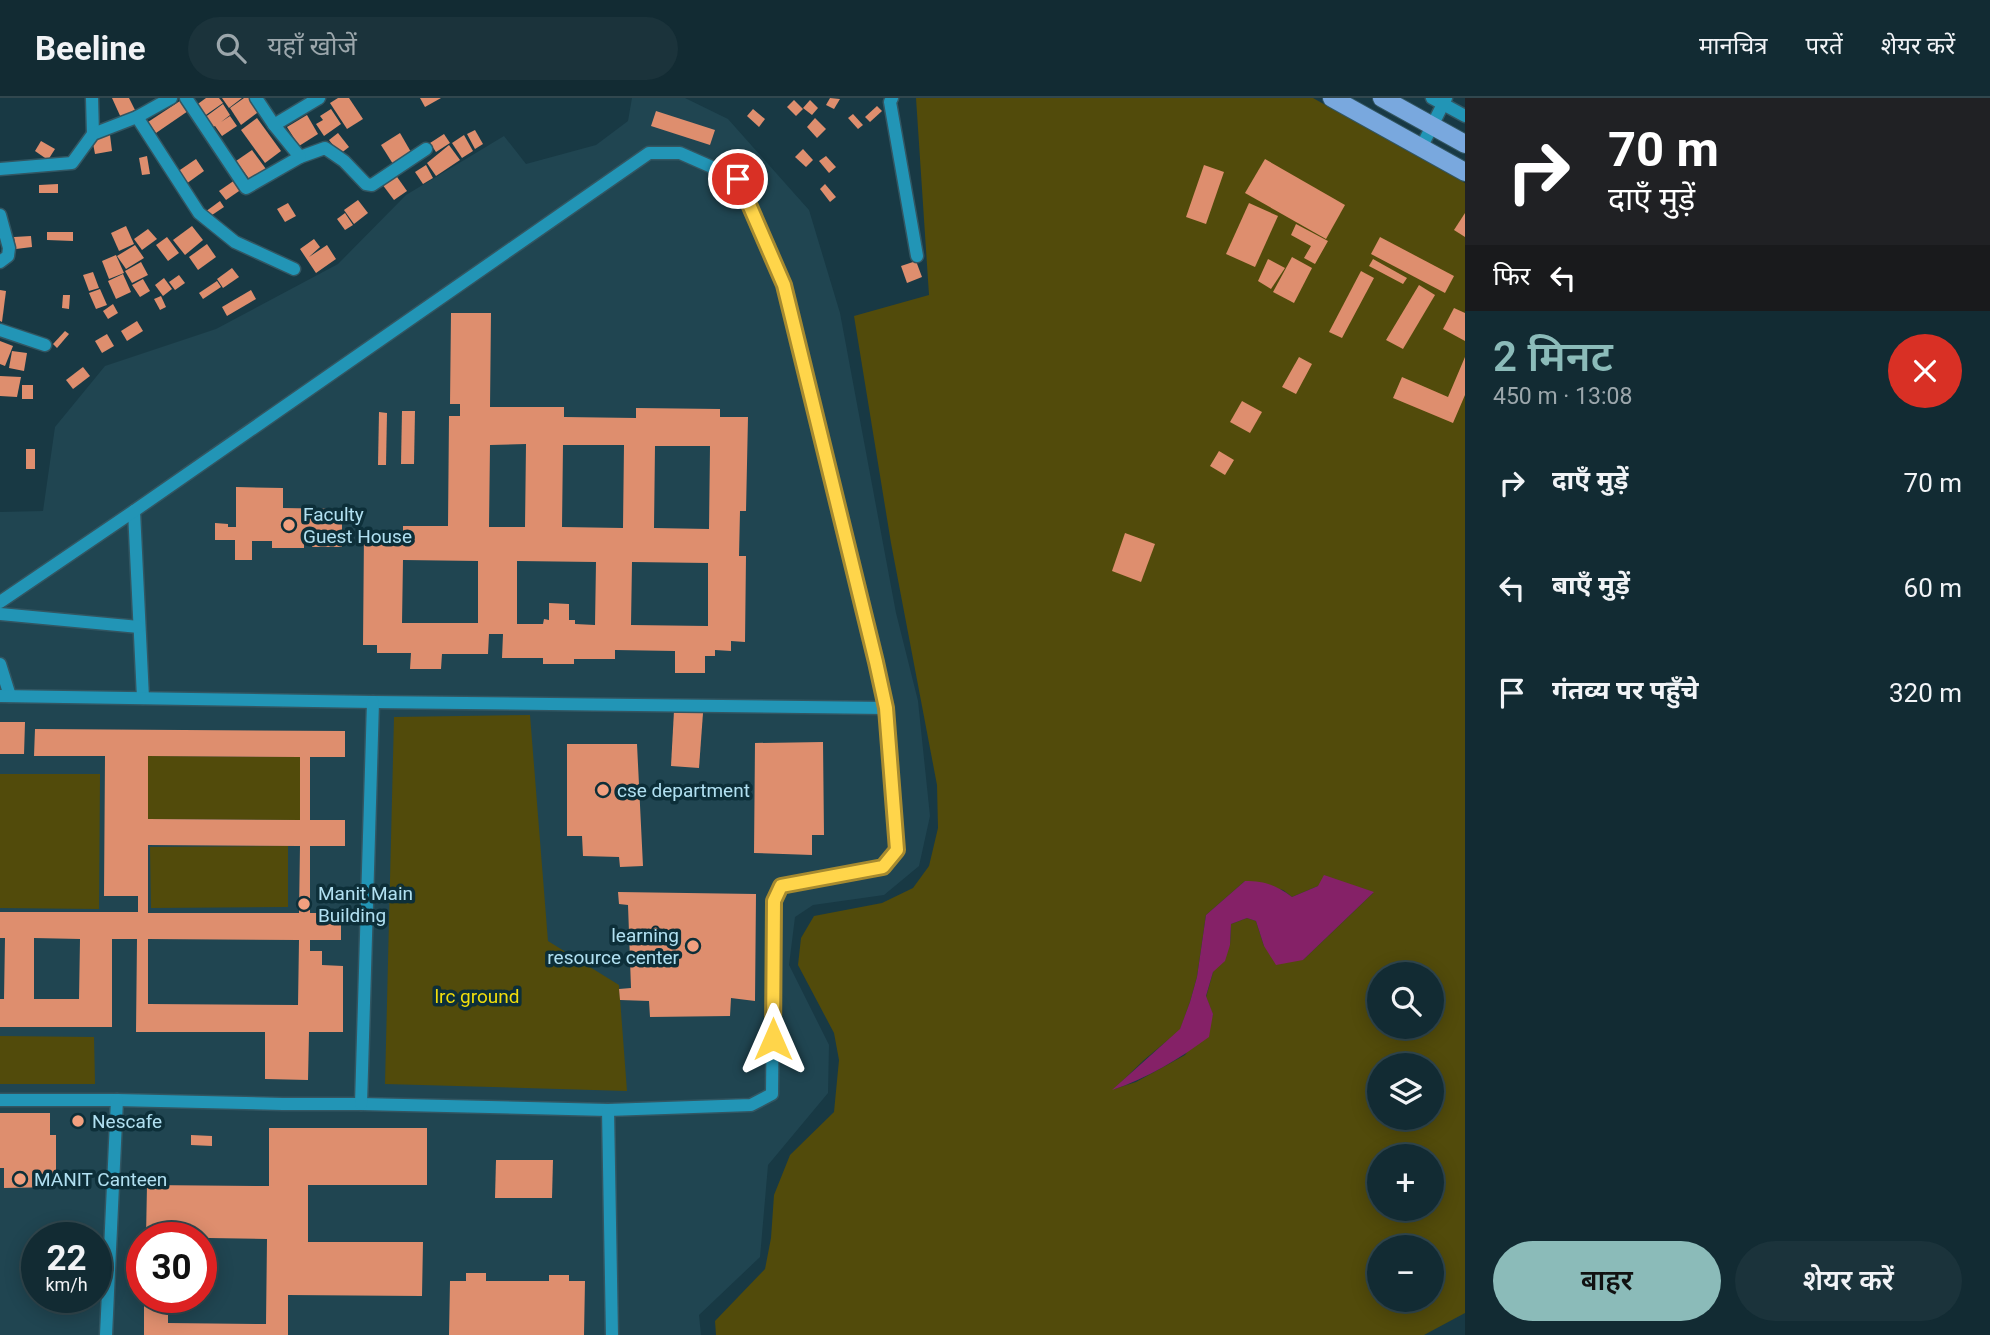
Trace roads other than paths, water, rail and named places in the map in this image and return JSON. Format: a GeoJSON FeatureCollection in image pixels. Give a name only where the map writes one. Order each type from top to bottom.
{"type":"FeatureCollection","features":[{"type":"Feature","properties":{"kind":"main road"},"geometry":{"type":"LineString","coordinates":[[1332,98],[1465,172]]}},
{"type":"Feature","properties":{"kind":"main road"},"geometry":{"type":"LineString","coordinates":[[1382,98],[1465,144]]}},
{"type":"Feature","properties":{"kind":"main road"},"geometry":{"type":"LineString","coordinates":[[1394,132],[1405,111]]}},
{"type":"Feature","properties":{"kind":"street"},"geometry":{"type":"LineString","coordinates":[[92,98],[93,134]]}},
{"type":"Feature","properties":{"kind":"street"},"geometry":{"type":"LineString","coordinates":[[0,169],[72,163],[93,134],[137,117],[171,98]]}},
{"type":"Feature","properties":{"kind":"street"},"geometry":{"type":"LineString","coordinates":[[186,98],[246,188],[300,157],[325,148],[368,185],[372,185],[426,149]]}},
{"type":"Feature","properties":{"kind":"street"},"geometry":{"type":"LineString","coordinates":[[256,98],[300,157]]}},
{"type":"Feature","properties":{"kind":"street"},"geometry":{"type":"LineString","coordinates":[[274,125],[319,98]]}},
{"type":"Feature","properties":{"kind":"street"},"geometry":{"type":"LineString","coordinates":[[887,99],[917,256]]}},
{"type":"Feature","properties":{"kind":"street"},"geometry":{"type":"LineString","coordinates":[[1421,148],[1432,126],[1440,100],[1465,116]]}},
{"type":"Feature","properties":{"kind":"street"},"geometry":{"type":"LineString","coordinates":[[137,117],[199,214],[235,242],[295,269]]}},
{"type":"Feature","properties":{"kind":"street"},"geometry":{"type":"LineString","coordinates":[[0,601],[649,153],[680,153],[738,179],[784,285],[886,708],[897,850],[883,867],[781,886],[774,901],[772,1094],[751,1105],[608,1111],[361,1104],[0,1100]]}},
{"type":"Feature","properties":{"kind":"street"},"geometry":{"type":"LineString","coordinates":[[0,215],[9,248],[8,256],[0,262]]}},
{"type":"Feature","properties":{"kind":"street"},"geometry":{"type":"LineString","coordinates":[[0,330],[45,345]]}},
{"type":"Feature","properties":{"kind":"street"},"geometry":{"type":"LineString","coordinates":[[134,511],[143,698]]}},
{"type":"Feature","properties":{"kind":"street"},"geometry":{"type":"LineString","coordinates":[[0,614],[139,627]]}},
{"type":"Feature","properties":{"kind":"street"},"geometry":{"type":"LineString","coordinates":[[0,664],[5,696],[886,708]]}},
{"type":"Feature","properties":{"kind":"street"},"geometry":{"type":"LineString","coordinates":[[361,1104],[373,702]]}},
{"type":"Feature","properties":{"kind":"street"},"geometry":{"type":"LineString","coordinates":[[106,1335],[117,1100]]}},
{"type":"Feature","properties":{"kind":"street"},"geometry":{"type":"LineString","coordinates":[[608,1111],[612,1335]]}},
{"type":"Feature","properties":{"kind":"place","name":"Faculty Guest House"},"geometry":{"type":"Point","coordinates":[289,525]}},
{"type":"Feature","properties":{"kind":"place","name":"cse department"},"geometry":{"type":"Point","coordinates":[603,790]}},
{"type":"Feature","properties":{"kind":"place","name":"Manit Main Building"},"geometry":{"type":"Point","coordinates":[304,904]}},
{"type":"Feature","properties":{"kind":"place","name":"learning resource center"},"geometry":{"type":"Point","coordinates":[693,946]}},
{"type":"Feature","properties":{"kind":"place","name":"Nescafe"},"geometry":{"type":"Point","coordinates":[78,1121]}},
{"type":"Feature","properties":{"kind":"place","name":"MANIT Canteen"},"geometry":{"type":"Point","coordinates":[20,1179]}},
{"type":"Feature","properties":{"kind":"park label","name":"lrc ground"},"geometry":{"type":"Point","coordinates":[477,996]}}]}
